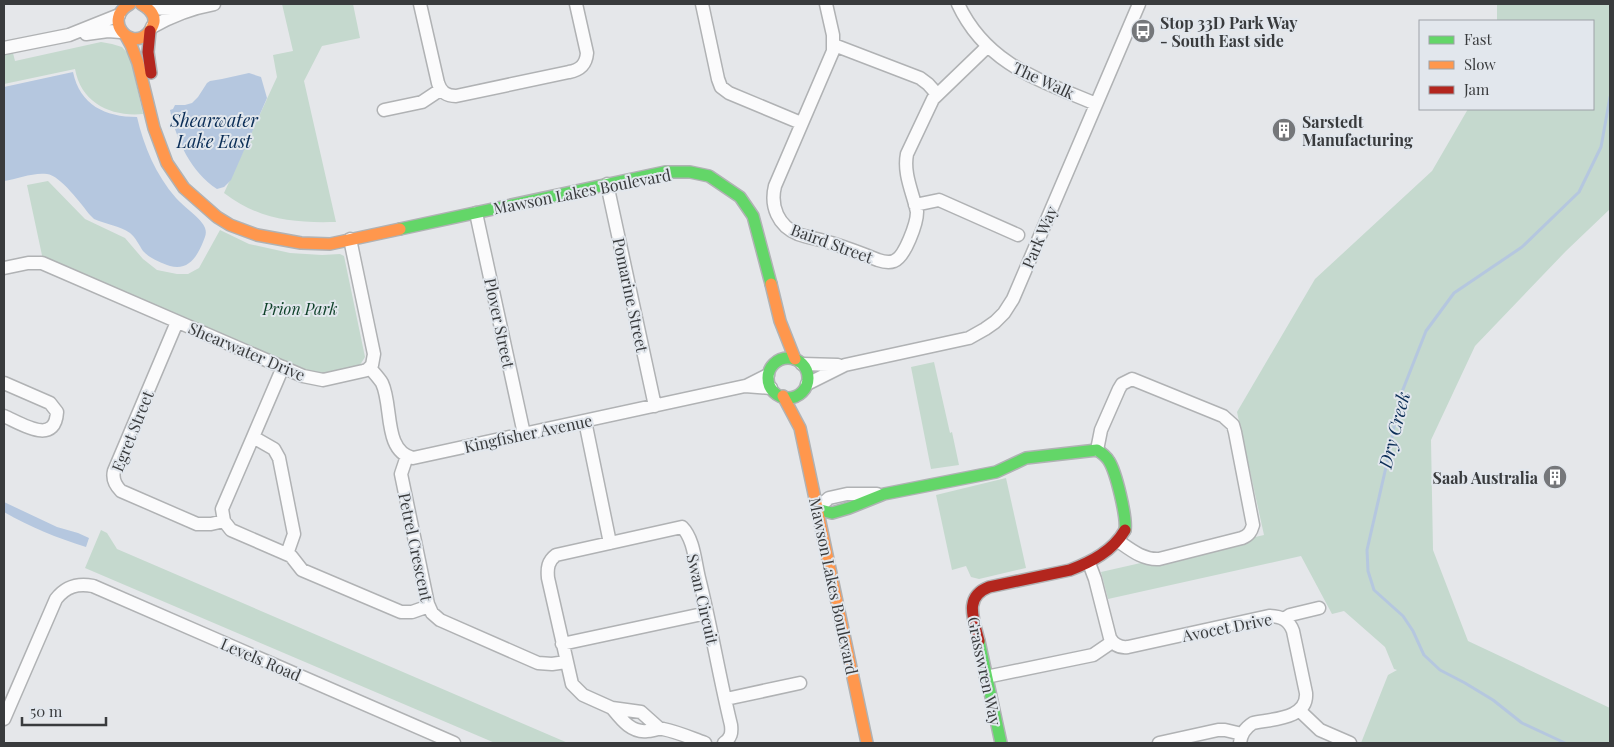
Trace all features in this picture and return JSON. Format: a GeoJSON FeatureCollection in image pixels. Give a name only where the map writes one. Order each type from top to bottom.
{"type":"FeatureCollection","features":[{"type":"Feature","properties":{"kind":"street"},"geometry":{"type":"LineString","coordinates":[[4,48],[69,35],[108,31],[124,34],[132,39],[139,39],[146,36],[151,29],[164,20],[195,8],[214,4]]}},
{"type":"Feature","properties":{"kind":"street"},"geometry":{"type":"LineString","coordinates":[[420,4],[440,90],[450,96],[581,68],[587,53],[576,4]]}},
{"type":"Feature","properties":{"kind":"street"},"geometry":{"type":"LineString","coordinates":[[702,4],[716,72],[721,87],[730,94],[801,123]]}},
{"type":"Feature","properties":{"kind":"street"},"geometry":{"type":"LineString","coordinates":[[826,4],[834,45],[920,78],[937,94]]}},
{"type":"Feature","properties":{"kind":"street","name":"The Walk"},"geometry":{"type":"LineString","coordinates":[[959,4],[973,29],[988,46],[1008,63],[1028,75],[1096,104]]}},
{"type":"Feature","properties":{"kind":"street","name":"Park Way"},"geometry":{"type":"LineString","coordinates":[[798,362],[815,365],[845,365],[963,340],[979,333],[999,318],[1013,299],[1139,4]]}},
{"type":"Feature","properties":{"kind":"street"},"geometry":{"type":"LineString","coordinates":[[144,6],[171,9],[183,6],[195,8]]}},
{"type":"Feature","properties":{"kind":"street","name":"Mawson Lakes Boulevard"},"geometry":{"type":"LineString","coordinates":[[144,6],[153,16],[148,43],[148,57],[164,127],[176,157],[185,172],[199,188],[224,210],[258,226],[285,232],[350,240]]}},
{"type":"Feature","properties":{"kind":"street"},"geometry":{"type":"LineString","coordinates":[[124,7],[118,25],[124,34]]}},
{"type":"Feature","properties":{"kind":"street"},"geometry":{"type":"LineString","coordinates":[[69,35],[124,7]]}},
{"type":"Feature","properties":{"kind":"street","name":"Mawson Lakes Boulevard"},"geometry":{"type":"LineString","coordinates":[[124,34],[134,46],[155,133],[175,178],[216,217],[232,226],[278,241],[301,244],[330,244],[665,172],[690,172],[709,176],[740,197],[752,216],[780,321],[798,362]]}},
{"type":"Feature","properties":{"kind":"street","name":"Baird Street"},"geometry":{"type":"LineString","coordinates":[[834,45],[773,192],[774,208],[786,227],[796,233],[887,262],[893,262],[898,259],[904,251],[917,219],[916,205],[905,162],[926,110],[937,94],[988,46]]}},
{"type":"Feature","properties":{"kind":"street"},"geometry":{"type":"LineString","coordinates":[[384,110],[422,102],[440,90]]}},
{"type":"Feature","properties":{"kind":"street","name":"Pomarine Street"},"geometry":{"type":"LineString","coordinates":[[607,184],[654,406]]}},
{"type":"Feature","properties":{"kind":"street"},"geometry":{"type":"LineString","coordinates":[[916,205],[939,200],[1018,235]]}},
{"type":"Feature","properties":{"kind":"street","name":"Plover Street"},"geometry":{"type":"LineString","coordinates":[[476,213],[524,434]]}},
{"type":"Feature","properties":{"kind":"street"},"geometry":{"type":"LineString","coordinates":[[350,240],[374,354],[374,362],[370,368],[383,387],[395,444],[402,454],[407,456]]}},
{"type":"Feature","properties":{"kind":"street","name":"Shearwater Drive"},"geometry":{"type":"LineString","coordinates":[[4,268],[34,262],[42,263],[310,378],[323,380],[370,368]]}},
{"type":"Feature","properties":{"kind":"street","name":"Mawson Lakes Boulevard"},"geometry":{"type":"LineString","coordinates":[[777,362],[780,321]]}},
{"type":"Feature","properties":{"kind":"street","name":"Egret Street"},"geometry":{"type":"LineString","coordinates":[[177,322],[113,476],[116,486],[121,491],[197,524],[211,524],[224,520]]}},
{"type":"Feature","properties":{"kind":"street"},"geometry":{"type":"LineString","coordinates":[[786,358],[798,362],[808,374],[804,388],[793,397],[783,396],[771,388],[768,375],[770,369],[777,362],[786,358]]}},
{"type":"Feature","properties":{"kind":"street","name":"Park Way"},"geometry":{"type":"LineString","coordinates":[[804,388],[845,365]]}},
{"type":"Feature","properties":{"kind":"street"},"geometry":{"type":"LineString","coordinates":[[283,367],[222,509],[224,520],[231,530],[292,556],[302,570],[401,612],[412,612],[429,606]]}},
{"type":"Feature","properties":{"kind":"street","name":"Kingfisher Avenue"},"geometry":{"type":"LineString","coordinates":[[407,456],[413,458],[745,386],[768,375]]}},
{"type":"Feature","properties":{"kind":"street"},"geometry":{"type":"LineString","coordinates":[[817,509],[829,498],[847,494],[884,494],[996,472],[1026,458],[1097,450],[1104,454],[1111,462],[1125,517],[1126,528],[1118,540],[1133,552],[1151,559],[1159,558],[1242,538],[1251,532],[1253,525],[1235,432],[1233,425],[1223,416],[1132,379],[1122,384],[1119,389],[1101,430],[1097,450]]}},
{"type":"Feature","properties":{"kind":"street"},"geometry":{"type":"LineString","coordinates":[[4,382],[50,403],[56,412],[55,424],[50,428],[40,431],[4,416]]}},
{"type":"Feature","properties":{"kind":"street","name":"Kingfisher Avenue"},"geometry":{"type":"LineString","coordinates":[[745,386],[771,388]]}},
{"type":"Feature","properties":{"kind":"street","name":"Mawson Lakes Boulevard"},"geometry":{"type":"LineString","coordinates":[[800,428],[804,388]]}},
{"type":"Feature","properties":{"kind":"street","name":"Mawson Lakes Boulevard"},"geometry":{"type":"LineString","coordinates":[[783,396],[800,428],[867,743]]}},
{"type":"Feature","properties":{"kind":"street"},"geometry":{"type":"LineString","coordinates":[[585,421],[610,543]]}},
{"type":"Feature","properties":{"kind":"street"},"geometry":{"type":"LineString","coordinates":[[253,437],[274,449],[279,458],[294,534],[287,554]]}},
{"type":"Feature","properties":{"kind":"street","name":"Petrel Crescent"},"geometry":{"type":"LineString","coordinates":[[407,456],[401,474],[432,613],[440,620],[538,663],[566,662]]}},
{"type":"Feature","properties":{"kind":"street","name":"Swan Circuit"},"geometry":{"type":"LineString","coordinates":[[660,729],[641,712],[612,708],[583,695],[578,692],[570,679],[547,571],[550,559],[556,554],[682,527],[690,542],[726,699],[732,732],[724,743]]}},
{"type":"Feature","properties":{"kind":"street","name":"Grasswren Way"},"geometry":{"type":"LineString","coordinates":[[1001,743],[972,610],[973,599],[982,589],[1070,570],[1089,563],[1118,540]]}},
{"type":"Feature","properties":{"kind":"street"},"geometry":{"type":"LineString","coordinates":[[986,677],[1093,655],[1112,642],[1108,634],[1095,579],[1089,563]]}},
{"type":"Feature","properties":{"kind":"street","name":"Levels Road"},"geometry":{"type":"LineString","coordinates":[[4,719],[56,599],[67,588],[84,584],[94,586],[454,743]]}},
{"type":"Feature","properties":{"kind":"street"},"geometry":{"type":"LineString","coordinates":[[1284,619],[1290,615],[1319,608]]}},
{"type":"Feature","properties":{"kind":"street"},"geometry":{"type":"LineString","coordinates":[[562,644],[707,613]]}},
{"type":"Feature","properties":{"kind":"street","name":"Avocet Drive"},"geometry":{"type":"LineString","coordinates":[[1112,642],[1119,647],[1128,647],[1270,616],[1279,617],[1288,622],[1293,631],[1306,693],[1306,702],[1300,711]]}},
{"type":"Feature","properties":{"kind":"street"},"geometry":{"type":"LineString","coordinates":[[726,699],[800,683]]}},
{"type":"Feature","properties":{"kind":"street","name":"Swan Circuit"},"geometry":{"type":"LineString","coordinates":[[612,708],[624,722],[634,729],[643,732],[660,729],[679,733],[705,743]]}},
{"type":"Feature","properties":{"kind":"street"},"geometry":{"type":"LineString","coordinates":[[1159,743],[1218,730],[1225,730],[1241,739],[1247,728],[1253,723],[1292,715],[1300,711],[1320,730],[1350,743]]}},
{"type":"Feature","properties":{"kind":"green space"},"geometry":{"type":"Polygon","coordinates":[[[282,4],[353,4],[360,38],[322,46],[304,81],[336,222],[305,222],[277,218],[250,209],[224,193],[277,77],[273,55],[293,51],[282,4]]]}},
{"type":"Feature","properties":{"kind":"green space"},"geometry":{"type":"Polygon","coordinates":[[[1497,4],[1610,4],[1610,209],[1566,251],[1475,346],[1431,440],[1433,550],[1468,641],[1610,708],[1610,743],[1361,743],[1388,675],[1397,670],[1394,669],[1385,647],[1344,611],[1332,614],[1301,556],[1108,599],[1101,572],[1264,535],[1237,412],[1315,279],[1432,171],[1467,110],[1594,110],[1594,20],[1497,20],[1497,4]]]}},
{"type":"Feature","properties":{"kind":"green space"},"geometry":{"type":"Polygon","coordinates":[[[101,42],[122,47],[130,56],[143,114],[120,113],[99,105],[84,91],[78,81],[75,69],[4,84],[4,55],[13,53],[15,61],[101,42]]]}},
{"type":"Feature","properties":{"kind":"green space","name":"Prion Park"},"geometry":{"type":"Polygon","coordinates":[[[48,181],[85,219],[125,238],[143,259],[157,270],[188,274],[199,268],[220,230],[249,244],[290,253],[340,254],[344,256],[365,357],[360,365],[322,374],[307,370],[43,260],[27,185],[48,181]]]}},
{"type":"Feature","properties":{"kind":"green space"},"geometry":{"type":"Polygon","coordinates":[[[934,362],[959,465],[931,469],[911,367],[934,362]]]}},
{"type":"Feature","properties":{"kind":"green space"},"geometry":{"type":"Polygon","coordinates":[[[1006,478],[1026,568],[979,579],[971,577],[966,566],[952,570],[936,495],[1006,478]]]}},
{"type":"Feature","properties":{"kind":"green space"},"geometry":{"type":"Polygon","coordinates":[[[101,530],[107,533],[117,549],[568,743],[495,743],[85,568],[101,530]]]}},
{"type":"Feature","properties":{"kind":"water"},"geometry":{"type":"Polygon","coordinates":[[[73,72],[81,93],[96,107],[114,115],[137,117],[147,150],[162,180],[176,198],[197,217],[206,230],[198,253],[187,265],[170,266],[148,256],[130,233],[94,219],[70,191],[58,179],[52,176],[37,174],[4,181],[4,87],[73,72]]]}},
{"type":"Feature","properties":{"kind":"water","name":"Shearwater Lake East"},"geometry":{"type":"Polygon","coordinates":[[[249,73],[261,77],[267,98],[231,180],[224,187],[217,189],[200,174],[186,154],[176,133],[170,110],[175,105],[192,103],[210,81],[249,73]]]}},
{"type":"Feature","properties":{"kind":"water"},"geometry":{"type":"Polygon","coordinates":[[[4,502],[57,527],[89,538],[86,547],[44,532],[4,512],[4,502]]]}},
{"type":"Feature","properties":{"kind":"waterway","name":"Dry Creek"},"geometry":{"type":"LineString","coordinates":[[1565,743],[1522,723],[1493,700],[1440,670],[1424,655],[1413,631],[1403,616],[1374,590],[1368,571],[1367,550],[1400,397],[1426,331],[1454,293],[1522,247],[1579,192],[1601,147],[1610,97]]}},
{"type":"Feature","properties":{"kind":"traffic: fast"},"geometry":{"type":"LineString","coordinates":[[400,229],[665,172],[690,172],[709,176],[740,197],[753,216],[771,284]]}},
{"type":"Feature","properties":{"kind":"traffic: fast"},"geometry":{"type":"LineString","coordinates":[[788,358],[802,364],[808,378],[802,392],[788,398],[774,392],[768,378],[774,364],[788,358]]}},
{"type":"Feature","properties":{"kind":"traffic: fast"},"geometry":{"type":"LineString","coordinates":[[817,509],[832,513],[884,494],[996,472],[1026,458],[1097,450],[1108,459],[1115,475],[1123,505],[1125,530]]}},
{"type":"Feature","properties":{"kind":"traffic: fast"},"geometry":{"type":"LineString","coordinates":[[979,641],[1001,743]]}},
{"type":"Feature","properties":{"kind":"traffic: slow"},"geometry":{"type":"LineString","coordinates":[[130,4],[122,10],[118,18],[122,31],[134,39],[141,38],[148,33],[154,22],[152,13],[141,4]]}},
{"type":"Feature","properties":{"kind":"traffic: slow"},"geometry":{"type":"LineString","coordinates":[[126,36],[138,63],[154,128],[167,163],[184,188],[217,217],[230,225],[257,235],[301,243],[330,244],[400,229]]}},
{"type":"Feature","properties":{"kind":"traffic: slow"},"geometry":{"type":"LineString","coordinates":[[771,284],[780,321],[795,359]]}},
{"type":"Feature","properties":{"kind":"traffic: slow"},"geometry":{"type":"LineString","coordinates":[[783,396],[800,428],[867,743]]}},
{"type":"Feature","properties":{"kind":"traffic: jam"},"geometry":{"type":"LineString","coordinates":[[150,31],[148,52],[151,73]]}},
{"type":"Feature","properties":{"kind":"traffic: jam"},"geometry":{"type":"LineString","coordinates":[[979,641],[972,610],[973,603],[981,591],[989,587],[1078,567],[1108,550],[1125,530]]}},
{"type":"Feature","properties":{"kind":"place","name":"Stop 33D Park Way - South East side"},"geometry":{"type":"Point","coordinates":[1143,31]}},
{"type":"Feature","properties":{"kind":"place","name":"Sarstedt Manufacturing"},"geometry":{"type":"Point","coordinates":[1284,130]}},
{"type":"Feature","properties":{"kind":"place","name":"Saab Australia"},"geometry":{"type":"Point","coordinates":[1555,477]}}]}
